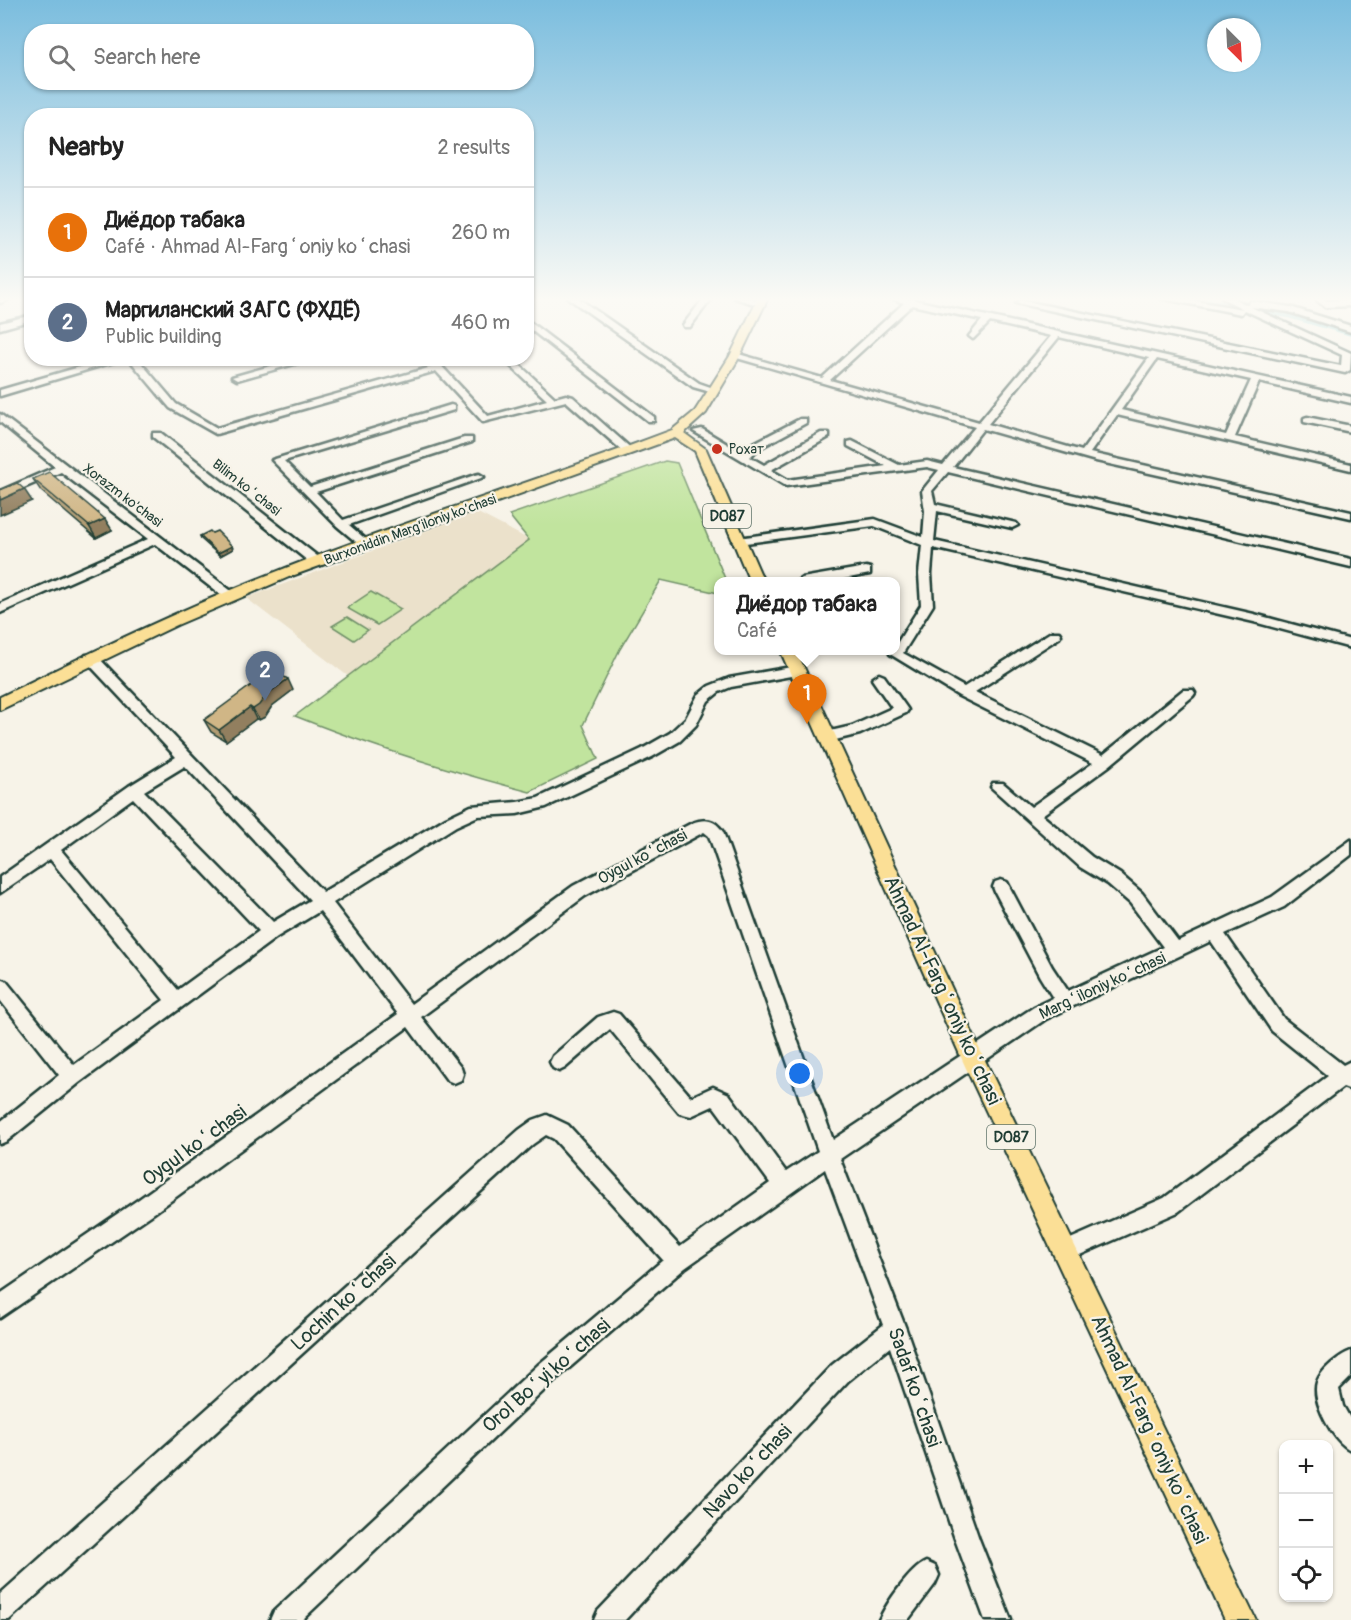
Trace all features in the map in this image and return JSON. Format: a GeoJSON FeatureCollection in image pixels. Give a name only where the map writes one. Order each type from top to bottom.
{"type":"FeatureCollection","features":[{"type":"Feature","properties":{"kind":"main road","name":"Burxoniddin Marg’iloniy ko’chasi"},"geometry":{"type":"LineString","coordinates":[[0,704],[91,658],[230,596],[365,544],[676,433],[700,414],[724,374]]}},
{"type":"Feature","properties":{"kind":"main road","name":"D087"},"geometry":{"type":"LineString","coordinates":[[700,414],[698,431],[700,449],[754,577]]}},
{"type":"Feature","properties":{"kind":"main road"},"geometry":{"type":"LineString","coordinates":[[676,433],[700,449]]}},
{"type":"Feature","properties":{"kind":"main road"},"geometry":{"type":"LineString","coordinates":[[647,445],[672,443],[700,449]]}},
{"type":"Feature","properties":{"kind":"main road","name":"Ahmad Al-Fargʻoniy koʻchasi"},"geometry":{"type":"LineString","coordinates":[[792,661],[973,1059],[1241,1620]]}},
{"type":"Feature","properties":{"kind":"street"},"geometry":{"type":"LineString","coordinates":[[0,393],[68,374]]}},
{"type":"Feature","properties":{"kind":"street"},"geometry":{"type":"LineString","coordinates":[[145,374],[173,406],[216,431],[417,374]]}},
{"type":"Feature","properties":{"kind":"street"},"geometry":{"type":"LineString","coordinates":[[237,377],[250,374]]}},
{"type":"Feature","properties":{"kind":"street"},"geometry":{"type":"LineString","coordinates":[[442,374],[486,420],[566,398],[573,400],[629,451]]}},
{"type":"Feature","properties":{"kind":"street"},"geometry":{"type":"LineString","coordinates":[[523,374],[553,401]]}},
{"type":"Feature","properties":{"kind":"street"},"geometry":{"type":"LineString","coordinates":[[593,374],[651,419]]}},
{"type":"Feature","properties":{"kind":"street"},"geometry":{"type":"LineString","coordinates":[[680,374],[696,385],[714,390]]}},
{"type":"Feature","properties":{"kind":"street"},"geometry":{"type":"LineString","coordinates":[[798,374],[1084,455],[1351,515]]}},
{"type":"Feature","properties":{"kind":"street"},"geometry":{"type":"LineString","coordinates":[[824,381],[832,374]]}},
{"type":"Feature","properties":{"kind":"street"},"geometry":{"type":"LineString","coordinates":[[900,648],[927,605],[925,574],[930,506],[927,491],[1024,374]]}},
{"type":"Feature","properties":{"kind":"street"},"geometry":{"type":"LineString","coordinates":[[1084,455],[1142,374]]}},
{"type":"Feature","properties":{"kind":"street"},"geometry":{"type":"LineString","coordinates":[[1231,374],[1351,400]]}},
{"type":"Feature","properties":{"kind":"street"},"geometry":{"type":"LineString","coordinates":[[1229,439],[1256,379]]}},
{"type":"Feature","properties":{"kind":"street"},"geometry":{"type":"LineString","coordinates":[[365,544],[341,524],[277,460],[451,408]]}},
{"type":"Feature","properties":{"kind":"street"},"geometry":{"type":"LineString","coordinates":[[1114,412],[1351,467]]}},
{"type":"Feature","properties":{"kind":"street","name":"Xorazm ko'chasi"},"geometry":{"type":"LineString","coordinates":[[0,417],[62,468],[230,596]]}},
{"type":"Feature","properties":{"kind":"street"},"geometry":{"type":"LineString","coordinates":[[1307,420],[1351,429]]}},
{"type":"Feature","properties":{"kind":"street"},"geometry":{"type":"LineString","coordinates":[[743,458],[754,447],[803,421]]}},
{"type":"Feature","properties":{"kind":"street"},"geometry":{"type":"LineString","coordinates":[[698,431],[789,483],[927,464],[1351,563]]}},
{"type":"Feature","properties":{"kind":"street","name":"Bilim koʻchasi"},"geometry":{"type":"LineString","coordinates":[[157,435],[317,562]]}},
{"type":"Feature","properties":{"kind":"street"},"geometry":{"type":"LineString","coordinates":[[763,470],[825,435]]}},
{"type":"Feature","properties":{"kind":"street"},"geometry":{"type":"LineString","coordinates":[[309,491],[468,440]]}},
{"type":"Feature","properties":{"kind":"street"},"geometry":{"type":"LineString","coordinates":[[852,444],[897,468]]}},
{"type":"Feature","properties":{"kind":"street"},"geometry":{"type":"LineString","coordinates":[[0,495],[62,468]]}},
{"type":"Feature","properties":{"kind":"street"},"geometry":{"type":"LineString","coordinates":[[341,524],[479,477]]}},
{"type":"Feature","properties":{"kind":"street"},"geometry":{"type":"LineString","coordinates":[[930,506],[1012,525]]}},
{"type":"Feature","properties":{"kind":"street"},"geometry":{"type":"LineString","coordinates":[[738,541],[875,522],[928,543],[1254,618],[1351,644]]}},
{"type":"Feature","properties":{"kind":"street"},"geometry":{"type":"LineString","coordinates":[[0,609],[156,539]]}},
{"type":"Feature","properties":{"kind":"street"},"geometry":{"type":"LineString","coordinates":[[831,577],[866,571]]}},
{"type":"Feature","properties":{"kind":"street"},"geometry":{"type":"LineString","coordinates":[[964,693],[1055,634]]}},
{"type":"Feature","properties":{"kind":"street"},"geometry":{"type":"LineString","coordinates":[[898,655],[964,693],[1104,762]]}},
{"type":"Feature","properties":{"kind":"street"},"geometry":{"type":"LineString","coordinates":[[91,658],[321,900],[454,1074]]}},
{"type":"Feature","properties":{"kind":"street"},"geometry":{"type":"LineString","coordinates":[[0,1134],[175,1000],[271,932],[321,900],[468,813],[488,808],[517,808],[541,803],[665,743],[684,729],[703,698],[714,688],[792,661]]}},
{"type":"Feature","properties":{"kind":"street"},"geometry":{"type":"LineString","coordinates":[[827,737],[855,730],[901,710],[879,679]]}},
{"type":"Feature","properties":{"kind":"street"},"geometry":{"type":"LineString","coordinates":[[1031,815],[1104,762],[1188,693]]}},
{"type":"Feature","properties":{"kind":"street"},"geometry":{"type":"LineString","coordinates":[[0,886],[134,790],[186,758]]}},
{"type":"Feature","properties":{"kind":"street"},"geometry":{"type":"LineString","coordinates":[[998,787],[1086,862],[1114,879],[1136,898],[1175,950]]}},
{"type":"Feature","properties":{"kind":"street"},"geometry":{"type":"LineString","coordinates":[[134,790],[271,932]]}},
{"type":"Feature","properties":{"kind":"street","name":"Oygul koʻchasi"},"geometry":{"type":"LineString","coordinates":[[0,1307],[106,1236],[594,882],[697,827],[710,826],[715,832],[829,1155]]}},
{"type":"Feature","properties":{"kind":"street","name":"Margʻiloniy koʻchasi"},"geometry":{"type":"LineString","coordinates":[[829,1155],[1040,1013],[1278,902],[1351,846]]}},
{"type":"Feature","properties":{"kind":"street"},"geometry":{"type":"LineString","coordinates":[[52,850],[175,1000]]}},
{"type":"Feature","properties":{"kind":"street"},"geometry":{"type":"LineString","coordinates":[[1001,887],[1046,972],[1065,1001]]}},
{"type":"Feature","properties":{"kind":"street"},"geometry":{"type":"LineString","coordinates":[[1066,1251],[1171,1205],[1348,1076],[1278,1025],[1214,932]]}},
{"type":"Feature","properties":{"kind":"street"},"geometry":{"type":"LineString","coordinates":[[0,987],[72,1077]]}},
{"type":"Feature","properties":{"kind":"street"},"geometry":{"type":"LineString","coordinates":[[559,1062],[604,1023],[613,1020],[686,1106],[692,1107],[709,1097],[717,1097],[722,1101],[784,1185]]}},
{"type":"Feature","properties":{"kind":"street","name":"Lochin koʻchasi"},"geometry":{"type":"LineString","coordinates":[[0,1611],[526,1137],[540,1127],[548,1125],[561,1132],[678,1261]]}},
{"type":"Feature","properties":{"kind":"street","name":"Orol Boʻyi koʻchasi"},"geometry":{"type":"LineString","coordinates":[[283,1620],[546,1373],[678,1261],[829,1155]]}},
{"type":"Feature","properties":{"kind":"street","name":"Sadaf koʻchasi"},"geometry":{"type":"LineString","coordinates":[[829,1155],[895,1329],[966,1539],[998,1620]]}},
{"type":"Feature","properties":{"kind":"street","name":"Navo koʻchasi"},"geometry":{"type":"LineString","coordinates":[[607,1620],[840,1373],[895,1329]]}},
{"type":"Feature","properties":{"kind":"street"},"geometry":{"type":"LineString","coordinates":[[1351,1362],[1327,1385],[1329,1402],[1336,1418],[1351,1438]]}},
{"type":"Feature","properties":{"kind":"street"},"geometry":{"type":"LineString","coordinates":[[891,1620],[926,1575]]}},
{"type":"Feature","properties":{"kind":"shaded area"},"geometry":{"type":"Polygon","coordinates":[[[476,512],[530,540],[349,677],[246,598],[476,512]]]}},
{"type":"Feature","properties":{"kind":"green space"},"geometry":{"type":"Polygon","coordinates":[[[665,461],[677,463],[724,577],[714,577],[714,592],[661,580],[620,649],[583,725],[598,759],[530,792],[411,758],[295,716],[529,540],[509,515],[665,461]]]}},
{"type":"Feature","properties":{"kind":"green space"},"geometry":{"type":"Polygon","coordinates":[[[371,592],[401,609],[377,625],[347,608],[371,592]]]}},
{"type":"Feature","properties":{"kind":"green space"},"geometry":{"type":"Polygon","coordinates":[[[347,617],[368,630],[354,640],[332,626],[347,617]]]}},
{"type":"Feature","properties":{"kind":"building"},"geometry":{"type":"Polygon","coordinates":[[[49,472],[105,519],[89,526],[33,479],[49,472]]]}},
{"type":"Feature","properties":{"kind":"building"},"geometry":{"type":"Polygon","coordinates":[[[17,483],[24,489],[0,500],[0,490],[17,483]]]}},
{"type":"Feature","properties":{"kind":"building"},"geometry":{"type":"Polygon","coordinates":[[[210,531],[212,533],[217,531],[232,546],[218,553],[200,536],[210,531]]]}},
{"type":"Feature","properties":{"kind":"building"},"geometry":{"type":"Polygon","coordinates":[[[272,670],[288,679],[267,694],[259,705],[253,709],[250,707],[219,730],[204,720],[272,670]]]}},
{"type":"Feature","properties":{"kind":"place","name":"Рохат"},"geometry":{"type":"Point","coordinates":[717,449]}},
{"type":"Feature","properties":{"kind":"place","name":"Маргиланский ЗАГС (ФХДЁ)"},"geometry":{"type":"Point","coordinates":[265,701]}},
{"type":"Feature","properties":{"kind":"place","name":"Диёдор табака"},"geometry":{"type":"Point","coordinates":[807,724]}}]}
